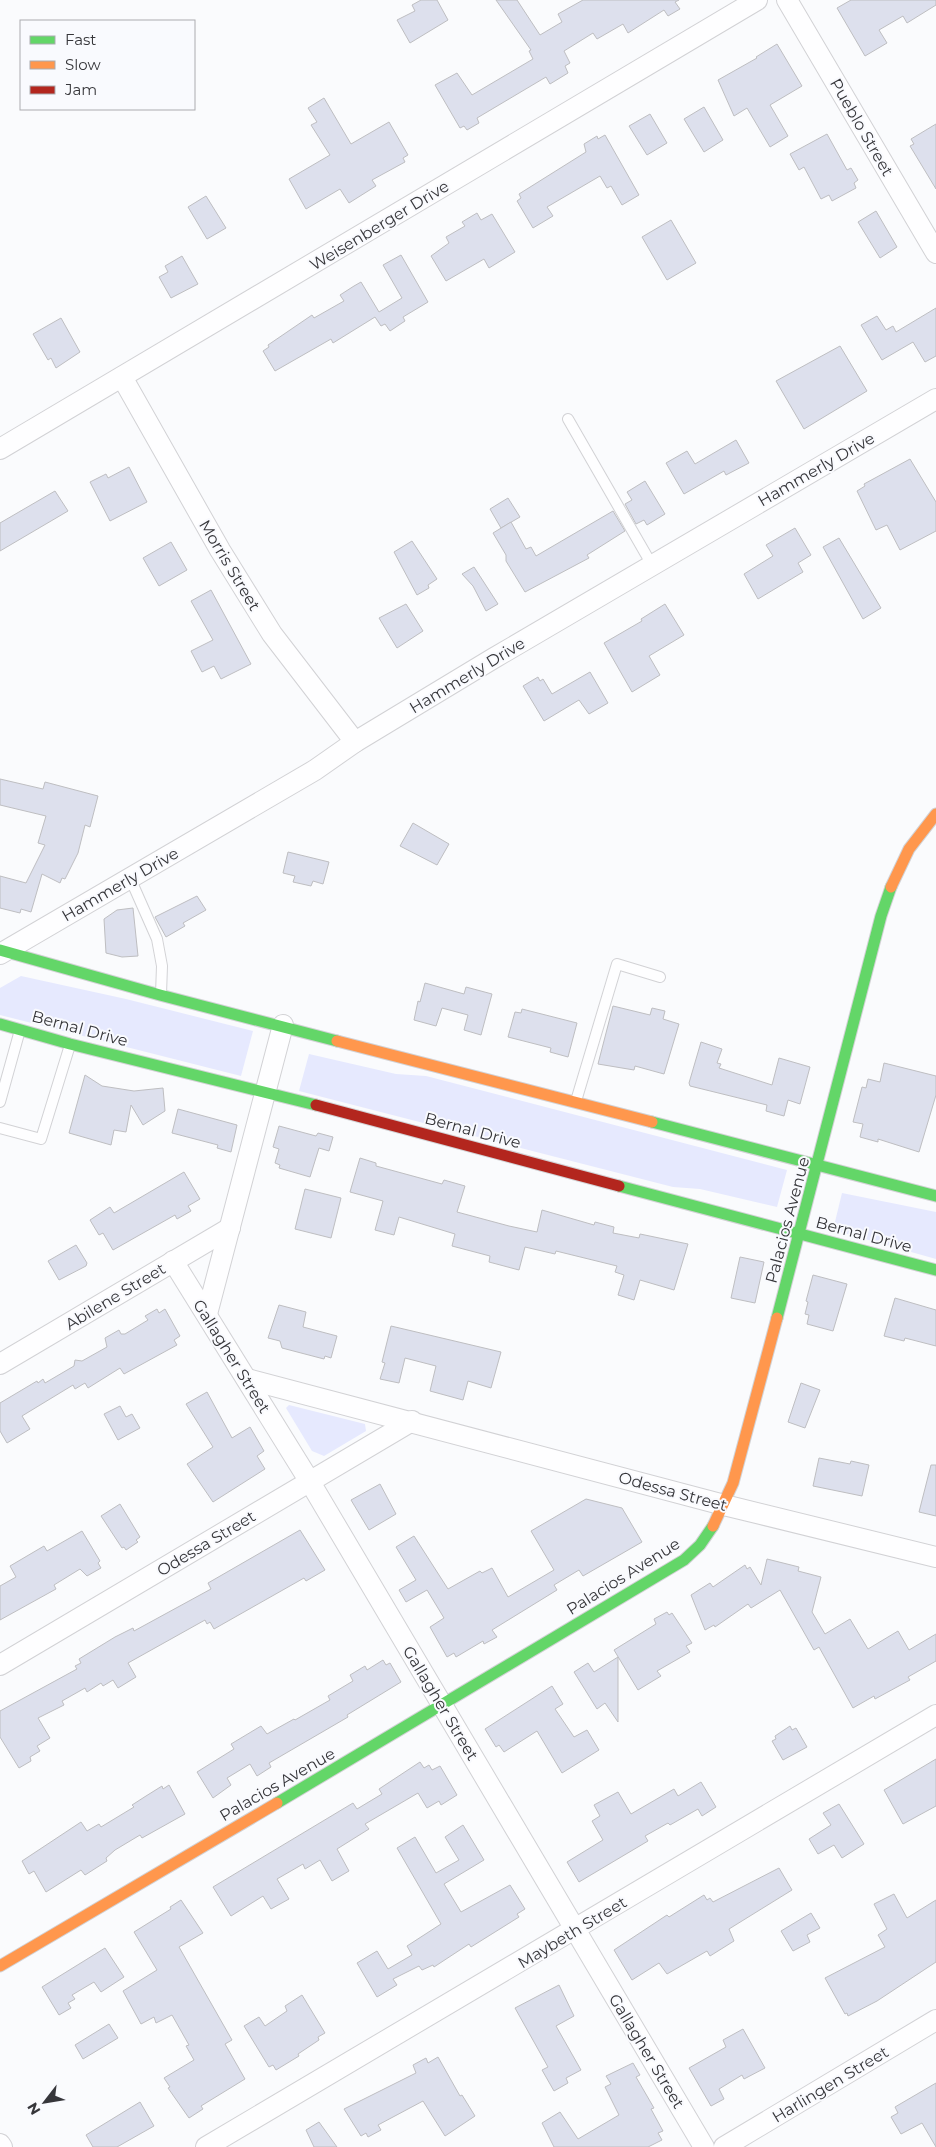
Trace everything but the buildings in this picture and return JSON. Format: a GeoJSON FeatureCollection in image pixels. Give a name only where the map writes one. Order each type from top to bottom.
{"type":"FeatureCollection","features":[{"type":"Feature","properties":{"kind":"street","name":"Weisenberger Drive"},"geometry":{"type":"LineString","coordinates":[[0,449],[757,0]]}},
{"type":"Feature","properties":{"kind":"street","name":"Pueblo Street"},"geometry":{"type":"LineString","coordinates":[[787,0],[936,253]]}},
{"type":"Feature","properties":{"kind":"street","name":"Morris Street"},"geometry":{"type":"LineString","coordinates":[[122,377],[220,550],[272,634],[355,742]]}},
{"type":"Feature","properties":{"kind":"street","name":"Hammerly Drive"},"geometry":{"type":"LineString","coordinates":[[2,952],[315,770],[355,742],[936,399]]}},
{"type":"Feature","properties":{"kind":"street","name":"Palacios Avenue"},"geometry":{"type":"LineString","coordinates":[[0,1966],[442,1706],[684,1560],[700,1545],[724,1505],[733,1483],[800,1234],[881,916],[898,870],[915,839],[936,814]]}},
{"type":"Feature","properties":{"kind":"street"},"geometry":{"type":"LineString","coordinates":[[2,952],[160,995],[936,1196]]}},
{"type":"Feature","properties":{"kind":"street","name":"Bernal Drive"},"geometry":{"type":"LineString","coordinates":[[0,1024],[70,1044],[264,1091],[936,1270]]}},
{"type":"Feature","properties":{"kind":"street"},"geometry":{"type":"LineString","coordinates":[[207,1314],[264,1091],[283,1026]]}},
{"type":"Feature","properties":{"kind":"street","name":"Abilene Street"},"geometry":{"type":"LineString","coordinates":[[0,1364],[230,1228]]}},
{"type":"Feature","properties":{"kind":"street","name":"Gallagher Street"},"geometry":{"type":"LineString","coordinates":[[173,1261],[310,1482],[574,1931],[704,2147]]}},
{"type":"Feature","properties":{"kind":"street","name":"Odessa Street"},"geometry":{"type":"LineString","coordinates":[[247,1379],[412,1421],[724,1505],[936,1557]]}},
{"type":"Feature","properties":{"kind":"street","name":"Odessa Street"},"geometry":{"type":"LineString","coordinates":[[0,1665],[412,1421]]}},
{"type":"Feature","properties":{"kind":"street","name":"Maybeth Street"},"geometry":{"type":"LineString","coordinates":[[206,2147],[574,1931],[936,1715]]}},
{"type":"Feature","properties":{"kind":"street","name":"Harlingen Street"},"geometry":{"type":"LineString","coordinates":[[724,2147],[936,2020]]}},
{"type":"Feature","properties":{"kind":"lane"},"geometry":{"type":"LineString","coordinates":[[568,419],[652,565]]}},
{"type":"Feature","properties":{"kind":"lane"},"geometry":{"type":"LineString","coordinates":[[130,878],[157,939],[162,966],[160,995]]}},
{"type":"Feature","properties":{"kind":"lane"},"geometry":{"type":"LineString","coordinates":[[576,1102],[617,964],[660,977]]}},
{"type":"Feature","properties":{"kind":"lane"},"geometry":{"type":"LineString","coordinates":[[0,1102],[20,1029]]}},
{"type":"Feature","properties":{"kind":"lane"},"geometry":{"type":"LineString","coordinates":[[0,1128],[41,1139],[70,1044]]}},
{"type":"Feature","properties":{"kind":"shaded area"},"geometry":{"type":"Polygon","coordinates":[[[21,976],[126,999],[253,1031],[241,1076],[0,1015],[0,988],[21,976]]]}},
{"type":"Feature","properties":{"kind":"shaded area"},"geometry":{"type":"Polygon","coordinates":[[[309,1054],[396,1074],[426,1076],[787,1170],[777,1207],[700,1189],[673,1187],[299,1091],[309,1054]]]}},
{"type":"Feature","properties":{"kind":"shaded area"},"geometry":{"type":"Polygon","coordinates":[[[842,1193],[936,1212],[936,1259],[833,1230],[842,1193]]]}},
{"type":"Feature","properties":{"kind":"shaded area"},"geometry":{"type":"Polygon","coordinates":[[[289,1405],[365,1424],[366,1431],[324,1456],[312,1451],[286,1408],[289,1405]]]}},
{"type":"Feature","properties":{"kind":"traffic: fast"},"geometry":{"type":"LineString","coordinates":[[777,1318],[881,916],[891,887]]}},
{"type":"Feature","properties":{"kind":"traffic: fast"},"geometry":{"type":"LineString","coordinates":[[0,950],[160,995],[337,1041]]}},
{"type":"Feature","properties":{"kind":"traffic: fast"},"geometry":{"type":"LineString","coordinates":[[0,1024],[70,1044],[316,1105]]}},
{"type":"Feature","properties":{"kind":"traffic: fast"},"geometry":{"type":"LineString","coordinates":[[652,1122],[936,1196]]}},
{"type":"Feature","properties":{"kind":"traffic: fast"},"geometry":{"type":"LineString","coordinates":[[619,1186],[936,1270]]}},
{"type":"Feature","properties":{"kind":"traffic: fast"},"geometry":{"type":"LineString","coordinates":[[277,1803],[684,1560],[700,1545],[713,1526]]}},
{"type":"Feature","properties":{"kind":"traffic: slow"},"geometry":{"type":"LineString","coordinates":[[891,887],[909,849],[936,814]]}},
{"type":"Feature","properties":{"kind":"traffic: slow"},"geometry":{"type":"LineString","coordinates":[[337,1041],[652,1122]]}},
{"type":"Feature","properties":{"kind":"traffic: slow"},"geometry":{"type":"LineString","coordinates":[[713,1526],[733,1483],[777,1318]]}},
{"type":"Feature","properties":{"kind":"traffic: slow"},"geometry":{"type":"LineString","coordinates":[[0,1966],[277,1803]]}},
{"type":"Feature","properties":{"kind":"traffic: jam"},"geometry":{"type":"LineString","coordinates":[[316,1105],[619,1186]]}}]}
